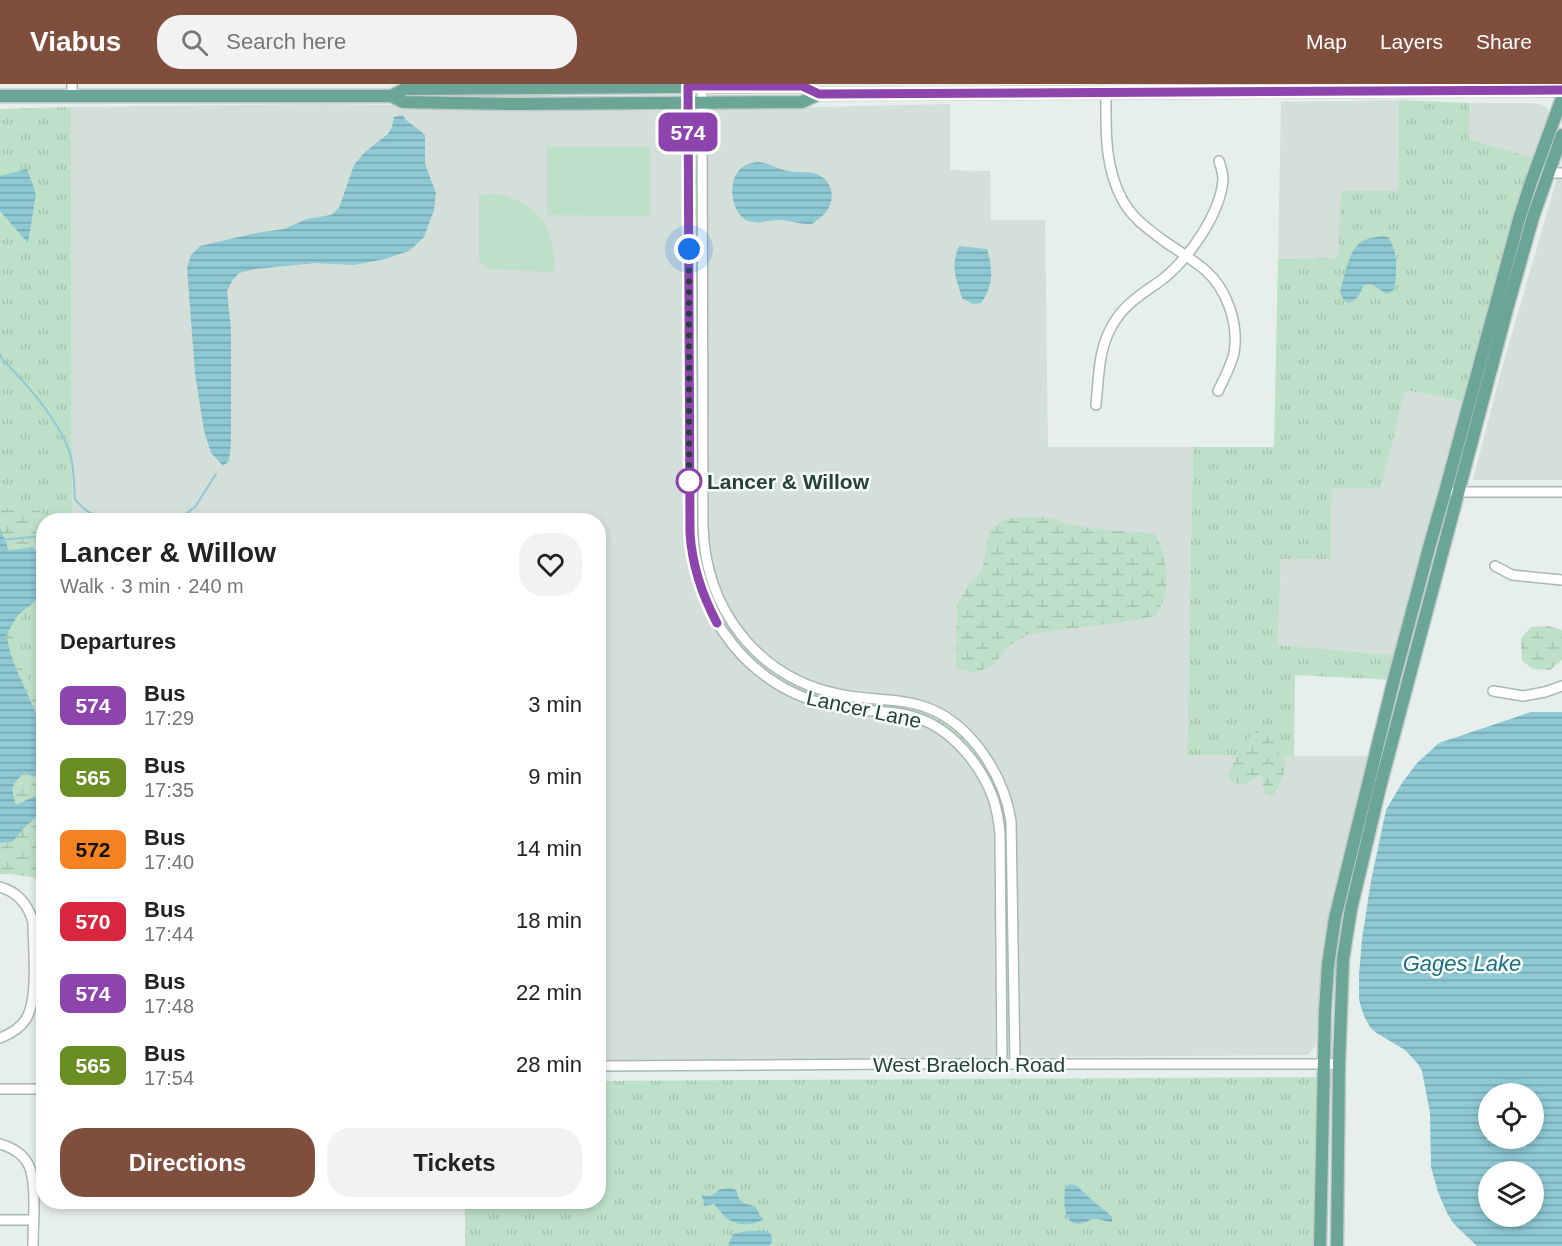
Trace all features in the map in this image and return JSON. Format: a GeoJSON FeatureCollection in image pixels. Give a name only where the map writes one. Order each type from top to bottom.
{"type":"FeatureCollection","features":[{"type":"Feature","properties":{"kind":"main road"},"geometry":{"type":"LineString","coordinates":[[392,96],[405,89],[688,85],[802,86],[819,94]]}},
{"type":"Feature","properties":{"kind":"main road"},"geometry":{"type":"LineString","coordinates":[[0,96],[72,90],[392,96],[403,102],[702,103],[802,102],[819,94],[1023,88],[1106,92],[1296,86],[1562,90]]}},
{"type":"Feature","properties":{"kind":"main road"},"geometry":{"type":"LineString","coordinates":[[1320,1246],[1324,1011],[1335,918],[1394,679],[1519,219],[1562,98]]}},
{"type":"Feature","properties":{"kind":"main road"},"geometry":{"type":"LineString","coordinates":[[1337,1246],[1339,1064],[1343,959],[1351,909],[1380,787],[1507,309],[1533,217],[1562,135]]}},
{"type":"Feature","properties":{"kind":"street","name":"Lancer Lane"},"geometry":{"type":"LineString","coordinates":[[688,85],[690,533],[692,556],[700,586],[710,611],[725,636],[746,660],[773,681],[801,696],[831,706],[855,711],[905,714],[929,722],[966,753],[984,778],[994,800],[1000,834],[1002,1064]]}},
{"type":"Feature","properties":{"kind":"street","name":"Lancer Lane"},"geometry":{"type":"LineString","coordinates":[[702,85],[703,526],[705,550],[712,581],[718,598],[737,630],[753,649],[778,670],[825,691],[858,698],[909,702],[929,708],[949,720],[969,737],[990,763],[1008,802],[1011,821],[1015,1064]]}},
{"type":"Feature","properties":{"kind":"street"},"geometry":{"type":"LineString","coordinates":[[1106,92],[1108,161],[1123,201],[1130,212],[1147,228],[1213,278],[1232,315],[1234,353],[1218,391]]}},
{"type":"Feature","properties":{"kind":"street"},"geometry":{"type":"LineString","coordinates":[[1096,405],[1102,350],[1114,322],[1131,302],[1163,278],[1185,256],[1204,230],[1219,195],[1222,173],[1219,161]]}},
{"type":"Feature","properties":{"kind":"street"},"geometry":{"type":"LineString","coordinates":[[1548,173],[1562,173]]}},
{"type":"Feature","properties":{"kind":"street"},"geometry":{"type":"LineString","coordinates":[[1445,492],[1562,492]]}},
{"type":"Feature","properties":{"kind":"street"},"geometry":{"type":"LineString","coordinates":[[1495,566],[1512,574],[1562,580]]}},
{"type":"Feature","properties":{"kind":"street"},"geometry":{"type":"LineString","coordinates":[[1493,691],[1523,696],[1562,686]]}},
{"type":"Feature","properties":{"kind":"street"},"geometry":{"type":"LineString","coordinates":[[0,886],[17,895],[30,912],[33,921],[34,981],[32,1006],[26,1019],[17,1029],[0,1038]]}},
{"type":"Feature","properties":{"kind":"street","name":"West Braeloch Road"},"geometry":{"type":"LineString","coordinates":[[606,1066],[1339,1064]]}},
{"type":"Feature","properties":{"kind":"street"},"geometry":{"type":"LineString","coordinates":[[0,1089],[36,1089]]}},
{"type":"Feature","properties":{"kind":"street"},"geometry":{"type":"LineString","coordinates":[[0,1143],[23,1151],[31,1168],[34,1182],[33,1246]]}},
{"type":"Feature","properties":{"kind":"street"},"geometry":{"type":"LineString","coordinates":[[0,1220],[34,1220]]}},
{"type":"Feature","properties":{"kind":"shaded area"},"geometry":{"type":"Polygon","coordinates":[[[1399,100],[1398,191],[1339,258],[1278,259],[1281,102],[1399,100]]]}},
{"type":"Feature","properties":{"kind":"shaded area"},"geometry":{"type":"Polygon","coordinates":[[[1469,103],[1527,103],[1540,104],[1547,108],[1548,121],[1534,158],[1469,139],[1469,103]]]}},
{"type":"Feature","properties":{"kind":"shaded area"},"geometry":{"type":"Polygon","coordinates":[[[321,104],[559,107],[642,111],[950,104],[950,170],[990,171],[991,220],[1045,220],[1048,447],[1193,447],[1187,755],[1372,756],[1321,961],[1316,1045],[1308,1055],[606,1061],[606,513],[72,513],[71,107],[321,104]]]}},
{"type":"Feature","properties":{"kind":"shaded area"},"geometry":{"type":"Polygon","coordinates":[[[1562,161],[1562,480],[1473,480],[1500,375],[1562,161]]]}},
{"type":"Feature","properties":{"kind":"shaded area"},"geometry":{"type":"Polygon","coordinates":[[[1404,390],[1466,402],[1401,656],[1278,645],[1281,559],[1331,559],[1332,488],[1381,488],[1404,390]]]}},
{"type":"Feature","properties":{"kind":"green space"},"geometry":{"type":"Polygon","coordinates":[[[569,91],[570,94],[519,99],[418,98],[418,94],[569,91]]]}},
{"type":"Feature","properties":{"kind":"green space"},"geometry":{"type":"Polygon","coordinates":[[[1399,100],[1469,103],[1469,139],[1534,158],[1466,402],[1405,390],[1381,488],[1332,488],[1331,559],[1281,559],[1278,645],[1401,656],[1395,680],[1295,675],[1294,756],[1187,755],[1193,447],[1274,447],[1278,259],[1338,258],[1341,191],[1398,191],[1399,100]]]}},
{"type":"Feature","properties":{"kind":"green space"},"geometry":{"type":"Polygon","coordinates":[[[71,107],[72,513],[36,513],[36,878],[0,874],[0,109],[71,107]]]}},
{"type":"Feature","properties":{"kind":"green space"},"geometry":{"type":"Polygon","coordinates":[[[547,147],[650,147],[650,216],[547,215],[547,147]]]}},
{"type":"Feature","properties":{"kind":"green space"},"geometry":{"type":"Polygon","coordinates":[[[692,169],[698,169],[698,271],[693,271],[692,169]]]}},
{"type":"Feature","properties":{"kind":"green space"},"geometry":{"type":"Polygon","coordinates":[[[496,194],[524,204],[542,220],[552,243],[554,272],[488,269],[479,260],[479,195],[496,194]]]}},
{"type":"Feature","properties":{"kind":"green space"},"geometry":{"type":"Polygon","coordinates":[[[693,301],[698,301],[699,484],[693,484],[693,301]]]}},
{"type":"Feature","properties":{"kind":"green space"},"geometry":{"type":"Polygon","coordinates":[[[31,509],[42,513],[36,513],[36,601],[19,620],[14,628],[13,638],[20,665],[36,694],[36,878],[0,874],[0,511],[31,509]]]}},
{"type":"Feature","properties":{"kind":"green space"},"geometry":{"type":"Polygon","coordinates":[[[694,516],[699,516],[704,565],[715,600],[721,611],[716,614],[707,593],[695,549],[694,516]]]}},
{"type":"Feature","properties":{"kind":"green space"},"geometry":{"type":"Polygon","coordinates":[[[1052,518],[1063,523],[1089,528],[1155,534],[1163,555],[1167,577],[1166,592],[1157,615],[1139,620],[1029,634],[1006,648],[994,665],[974,673],[956,668],[957,604],[968,585],[982,571],[990,530],[1005,519],[1052,518]]]}},
{"type":"Feature","properties":{"kind":"green space"},"geometry":{"type":"Polygon","coordinates":[[[1548,626],[1562,630],[1562,660],[1550,670],[1533,669],[1522,661],[1521,638],[1531,627],[1548,626]]]}},
{"type":"Feature","properties":{"kind":"green space"},"geometry":{"type":"Polygon","coordinates":[[[785,679],[821,694],[857,702],[856,707],[828,701],[801,691],[783,683],[785,679]]]}},
{"type":"Feature","properties":{"kind":"green space"},"geometry":{"type":"Polygon","coordinates":[[[888,704],[928,713],[941,719],[965,739],[976,751],[994,779],[1005,807],[1008,829],[1003,830],[995,793],[934,721],[920,714],[888,709],[888,704]]]}},
{"type":"Feature","properties":{"kind":"green space"},"geometry":{"type":"Polygon","coordinates":[[[1270,727],[1278,753],[1284,756],[1285,762],[1283,777],[1273,796],[1265,794],[1261,774],[1246,784],[1232,783],[1228,776],[1239,750],[1256,731],[1270,727]]]}},
{"type":"Feature","properties":{"kind":"green space"},"geometry":{"type":"Polygon","coordinates":[[[1005,965],[1010,965],[1011,1036],[1006,1036],[1005,965]]]}},
{"type":"Feature","properties":{"kind":"green space"},"geometry":{"type":"Polygon","coordinates":[[[1320,1077],[1317,1246],[465,1246],[465,1209],[606,1209],[606,1081],[1320,1077]]]}},
{"type":"Feature","properties":{"kind":"water"},"geometry":{"type":"Polygon","coordinates":[[[403,115],[425,135],[425,164],[436,193],[434,210],[424,237],[409,251],[385,259],[354,265],[316,263],[255,269],[239,273],[232,281],[227,291],[231,329],[231,443],[229,461],[223,466],[211,453],[204,431],[195,373],[187,268],[191,255],[200,246],[284,229],[307,219],[331,215],[339,208],[354,165],[365,152],[388,134],[394,117],[403,115]]]}},
{"type":"Feature","properties":{"kind":"water"},"geometry":{"type":"Polygon","coordinates":[[[757,162],[788,171],[813,173],[822,177],[829,185],[832,196],[826,212],[812,224],[783,220],[758,222],[746,220],[737,211],[733,198],[734,178],[741,168],[757,162]]]}},
{"type":"Feature","properties":{"kind":"water"},"geometry":{"type":"Polygon","coordinates":[[[27,169],[36,194],[28,243],[0,211],[0,176],[27,169]]]}},
{"type":"Feature","properties":{"kind":"water"},"geometry":{"type":"Polygon","coordinates":[[[1388,237],[1394,249],[1395,289],[1387,294],[1371,284],[1364,285],[1358,297],[1349,303],[1343,299],[1340,292],[1351,256],[1358,244],[1370,238],[1388,237]]]}},
{"type":"Feature","properties":{"kind":"water"},"geometry":{"type":"Polygon","coordinates":[[[959,246],[987,249],[991,277],[988,290],[981,303],[973,304],[962,298],[954,266],[959,246]]]}},
{"type":"Feature","properties":{"kind":"water"},"geometry":{"type":"Polygon","coordinates":[[[0,529],[7,544],[7,551],[32,547],[36,552],[36,601],[18,615],[6,635],[12,659],[36,713],[36,775],[33,777],[25,772],[14,784],[13,794],[16,805],[36,796],[36,817],[12,842],[0,843],[0,529]]]}},
{"type":"Feature","properties":{"kind":"water","name":"Gages Lake"},"geometry":{"type":"Polygon","coordinates":[[[1531,712],[1562,712],[1562,1246],[1477,1246],[1454,1224],[1438,1192],[1431,1167],[1430,1113],[1422,1071],[1405,1050],[1370,1027],[1359,1000],[1362,939],[1386,810],[1417,763],[1439,743],[1531,712]]]}},
{"type":"Feature","properties":{"kind":"water"},"geometry":{"type":"Polygon","coordinates":[[[1070,1184],[1077,1186],[1107,1212],[1112,1217],[1112,1222],[1091,1219],[1084,1223],[1072,1222],[1066,1213],[1064,1200],[1065,1188],[1070,1184]]]}},
{"type":"Feature","properties":{"kind":"water"},"geometry":{"type":"Polygon","coordinates":[[[728,1188],[736,1191],[741,1201],[756,1207],[764,1219],[752,1224],[740,1224],[729,1220],[714,1204],[705,1206],[703,1204],[702,1195],[711,1196],[720,1189],[728,1188]]]}},
{"type":"Feature","properties":{"kind":"water"},"geometry":{"type":"Polygon","coordinates":[[[746,1231],[765,1231],[772,1237],[772,1242],[768,1246],[728,1246],[733,1234],[746,1231]]]}},
{"type":"Feature","properties":{"kind":"waterway"},"geometry":{"type":"LineString","coordinates":[[0,354],[58,427],[70,453],[75,499],[90,513]]}},
{"type":"Feature","properties":{"kind":"waterway"},"geometry":{"type":"LineString","coordinates":[[187,513],[195,507],[216,474]]}},
{"type":"Feature","properties":{"kind":"waterway"},"geometry":{"type":"LineString","coordinates":[[0,540],[36,537]]}},
{"type":"Feature","properties":{"kind":"bus line","name":"574"},"geometry":{"type":"LineString","coordinates":[[717,623],[710,611],[695,570],[690,533],[688,86],[802,86],[819,94],[1562,90]]}},
{"type":"Feature","properties":{"kind":"place","name":"Lancer & Willow"},"geometry":{"type":"Point","coordinates":[689,481]}},
{"type":"Feature","properties":{"kind":"route"},"geometry":{"type":"LineString","coordinates":[[689,249],[689,483],[689,481]]}}]}
